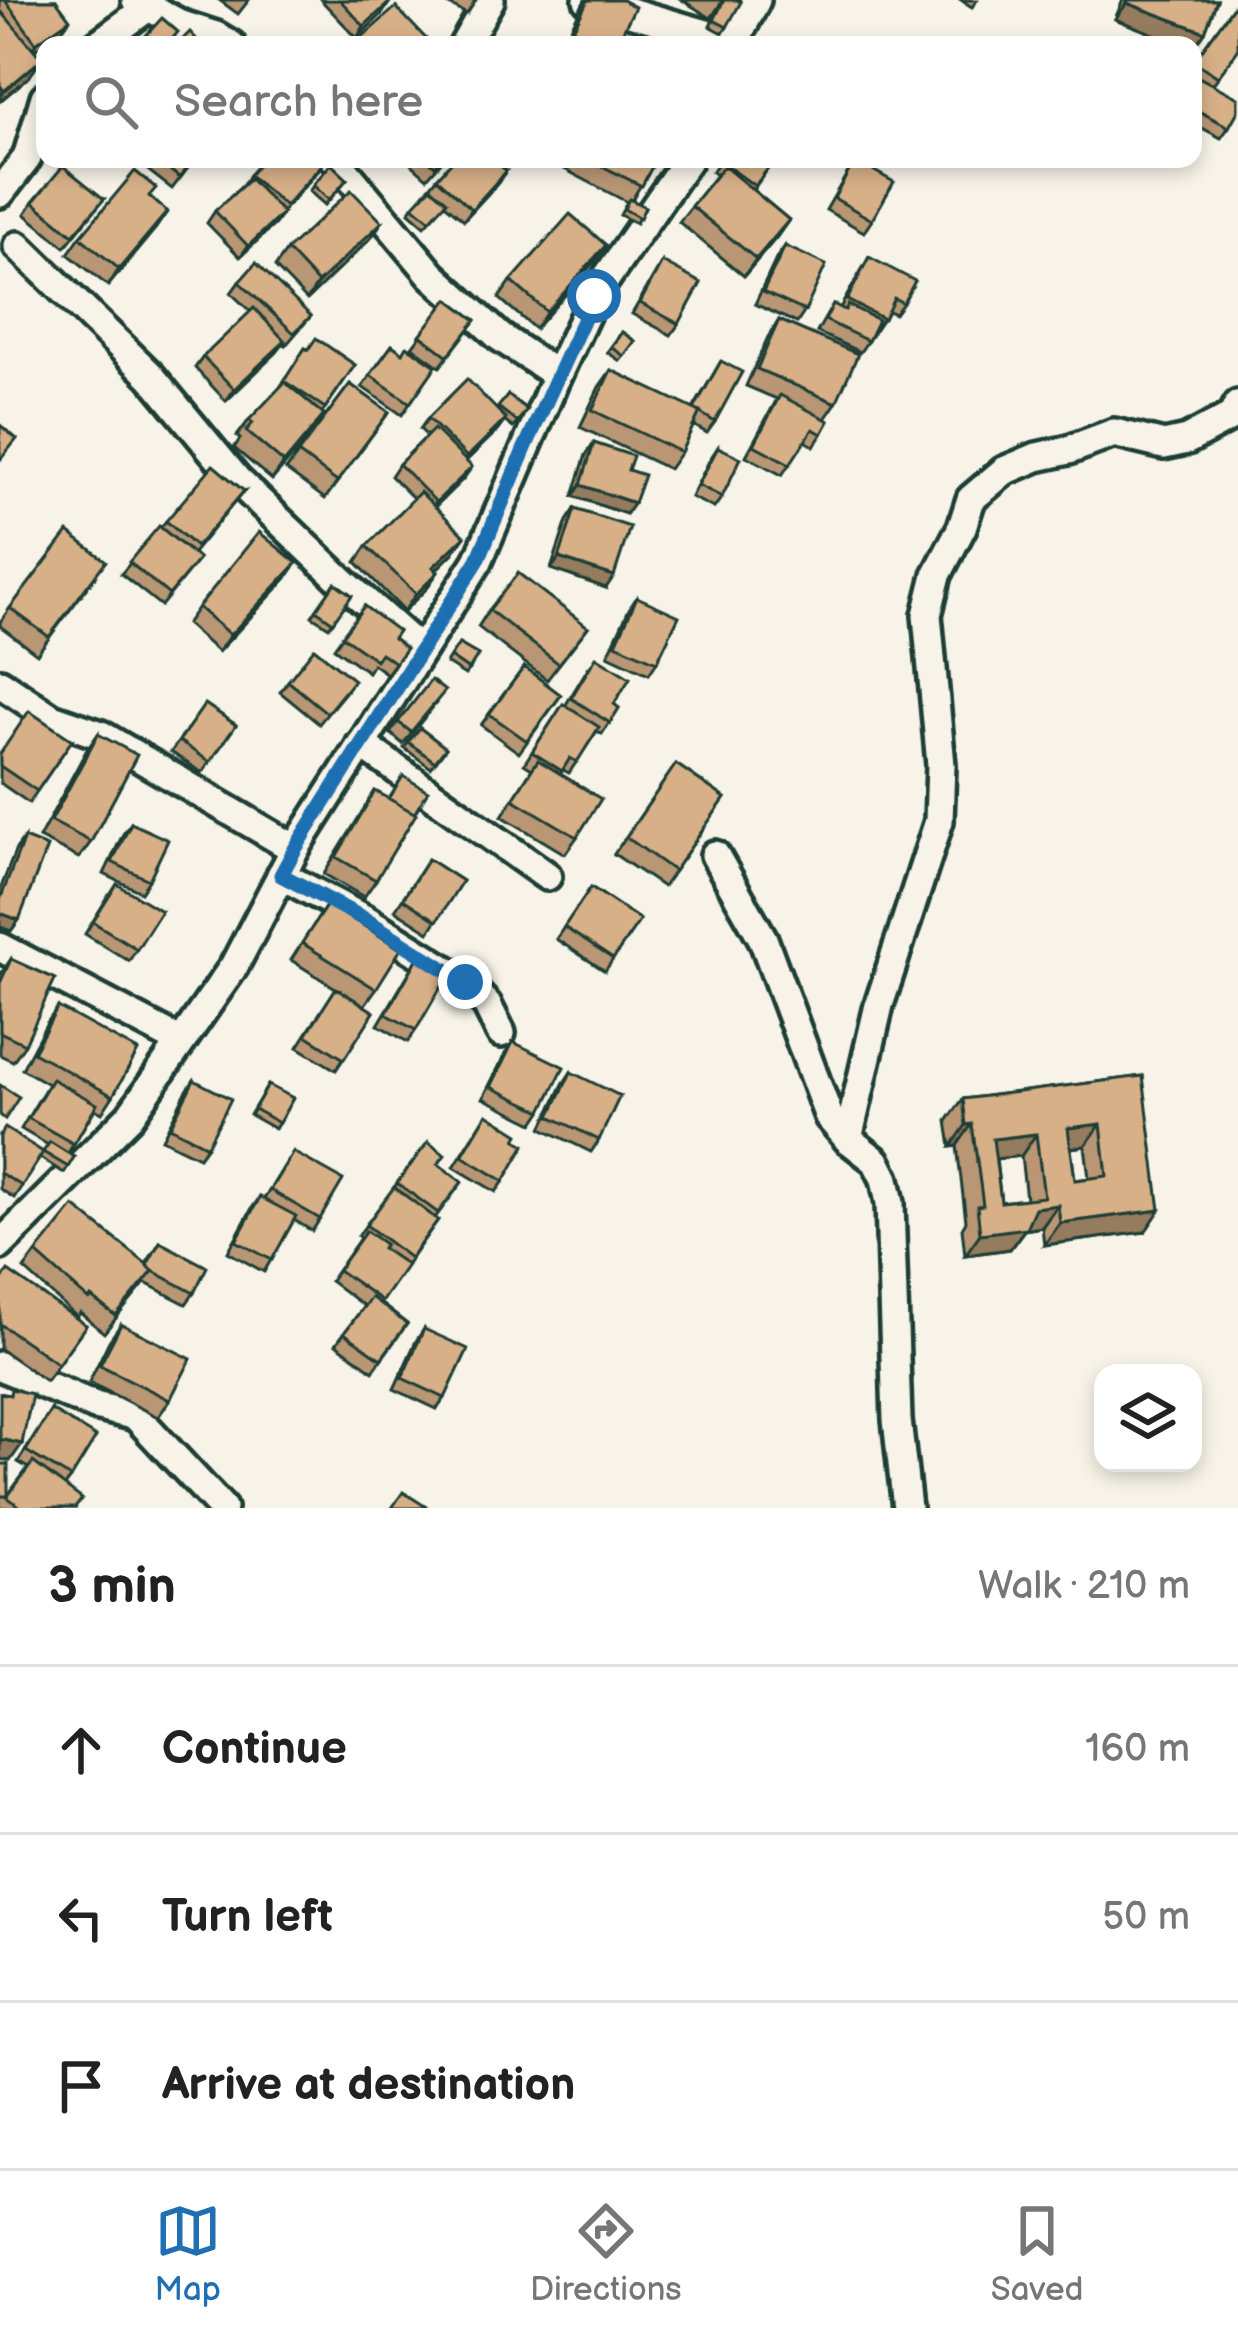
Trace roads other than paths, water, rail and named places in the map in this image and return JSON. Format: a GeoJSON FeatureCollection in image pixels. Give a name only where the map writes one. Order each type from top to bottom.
{"type":"FeatureCollection","features":[{"type":"Feature","properties":{"kind":"street"},"geometry":{"type":"LineString","coordinates":[[469,36],[490,0]]}},
{"type":"Feature","properties":{"kind":"street"},"geometry":{"type":"LineString","coordinates":[[588,0],[707,36]]}},
{"type":"Feature","properties":{"kind":"street"},"geometry":{"type":"LineString","coordinates":[[737,36],[756,0]]}},
{"type":"Feature","properties":{"kind":"street"},"geometry":{"type":"LineString","coordinates":[[107,36],[142,3],[182,25],[216,36]]}},
{"type":"Feature","properties":{"kind":"street"},"geometry":{"type":"LineString","coordinates":[[0,193],[27,158],[36,128]]}},
{"type":"Feature","properties":{"kind":"street"},"geometry":{"type":"LineString","coordinates":[[350,168],[432,275],[500,337],[557,375]]}},
{"type":"Feature","properties":{"kind":"street"},"geometry":{"type":"LineString","coordinates":[[6,1229],[130,1116],[234,966],[295,849],[478,560],[594,296],[682,168]]}},
{"type":"Feature","properties":{"kind":"street"},"geometry":{"type":"LineString","coordinates":[[19,246],[151,376],[237,480],[419,650]]}},
{"type":"Feature","properties":{"kind":"street"},"geometry":{"type":"LineString","coordinates":[[848,1139],[879,1005],[939,821],[941,765],[927,615],[937,575],[971,499],[1004,471],[1037,457],[1114,434],[1164,445],[1187,440],[1232,416],[1238,405]]}},
{"type":"Feature","properties":{"kind":"street"},"geometry":{"type":"LineString","coordinates":[[0,683],[52,718],[101,735],[295,849]]}},
{"type":"Feature","properties":{"kind":"street"},"geometry":{"type":"LineString","coordinates":[[361,744],[547,876]]}},
{"type":"Feature","properties":{"kind":"street"},"geometry":{"type":"LineString","coordinates":[[715,855],[763,940],[829,1117],[876,1161],[885,1178],[890,1203],[897,1420],[907,1508]]}},
{"type":"Feature","properties":{"kind":"street"},"geometry":{"type":"LineString","coordinates":[[281,875],[368,921],[465,982],[487,1006],[501,1033]]}},
{"type":"Feature","properties":{"kind":"street"},"geometry":{"type":"LineString","coordinates":[[0,946],[182,1042]]}},
{"type":"Feature","properties":{"kind":"street"},"geometry":{"type":"LineString","coordinates":[[0,1366],[95,1406],[136,1416],[222,1508]]}}]}
